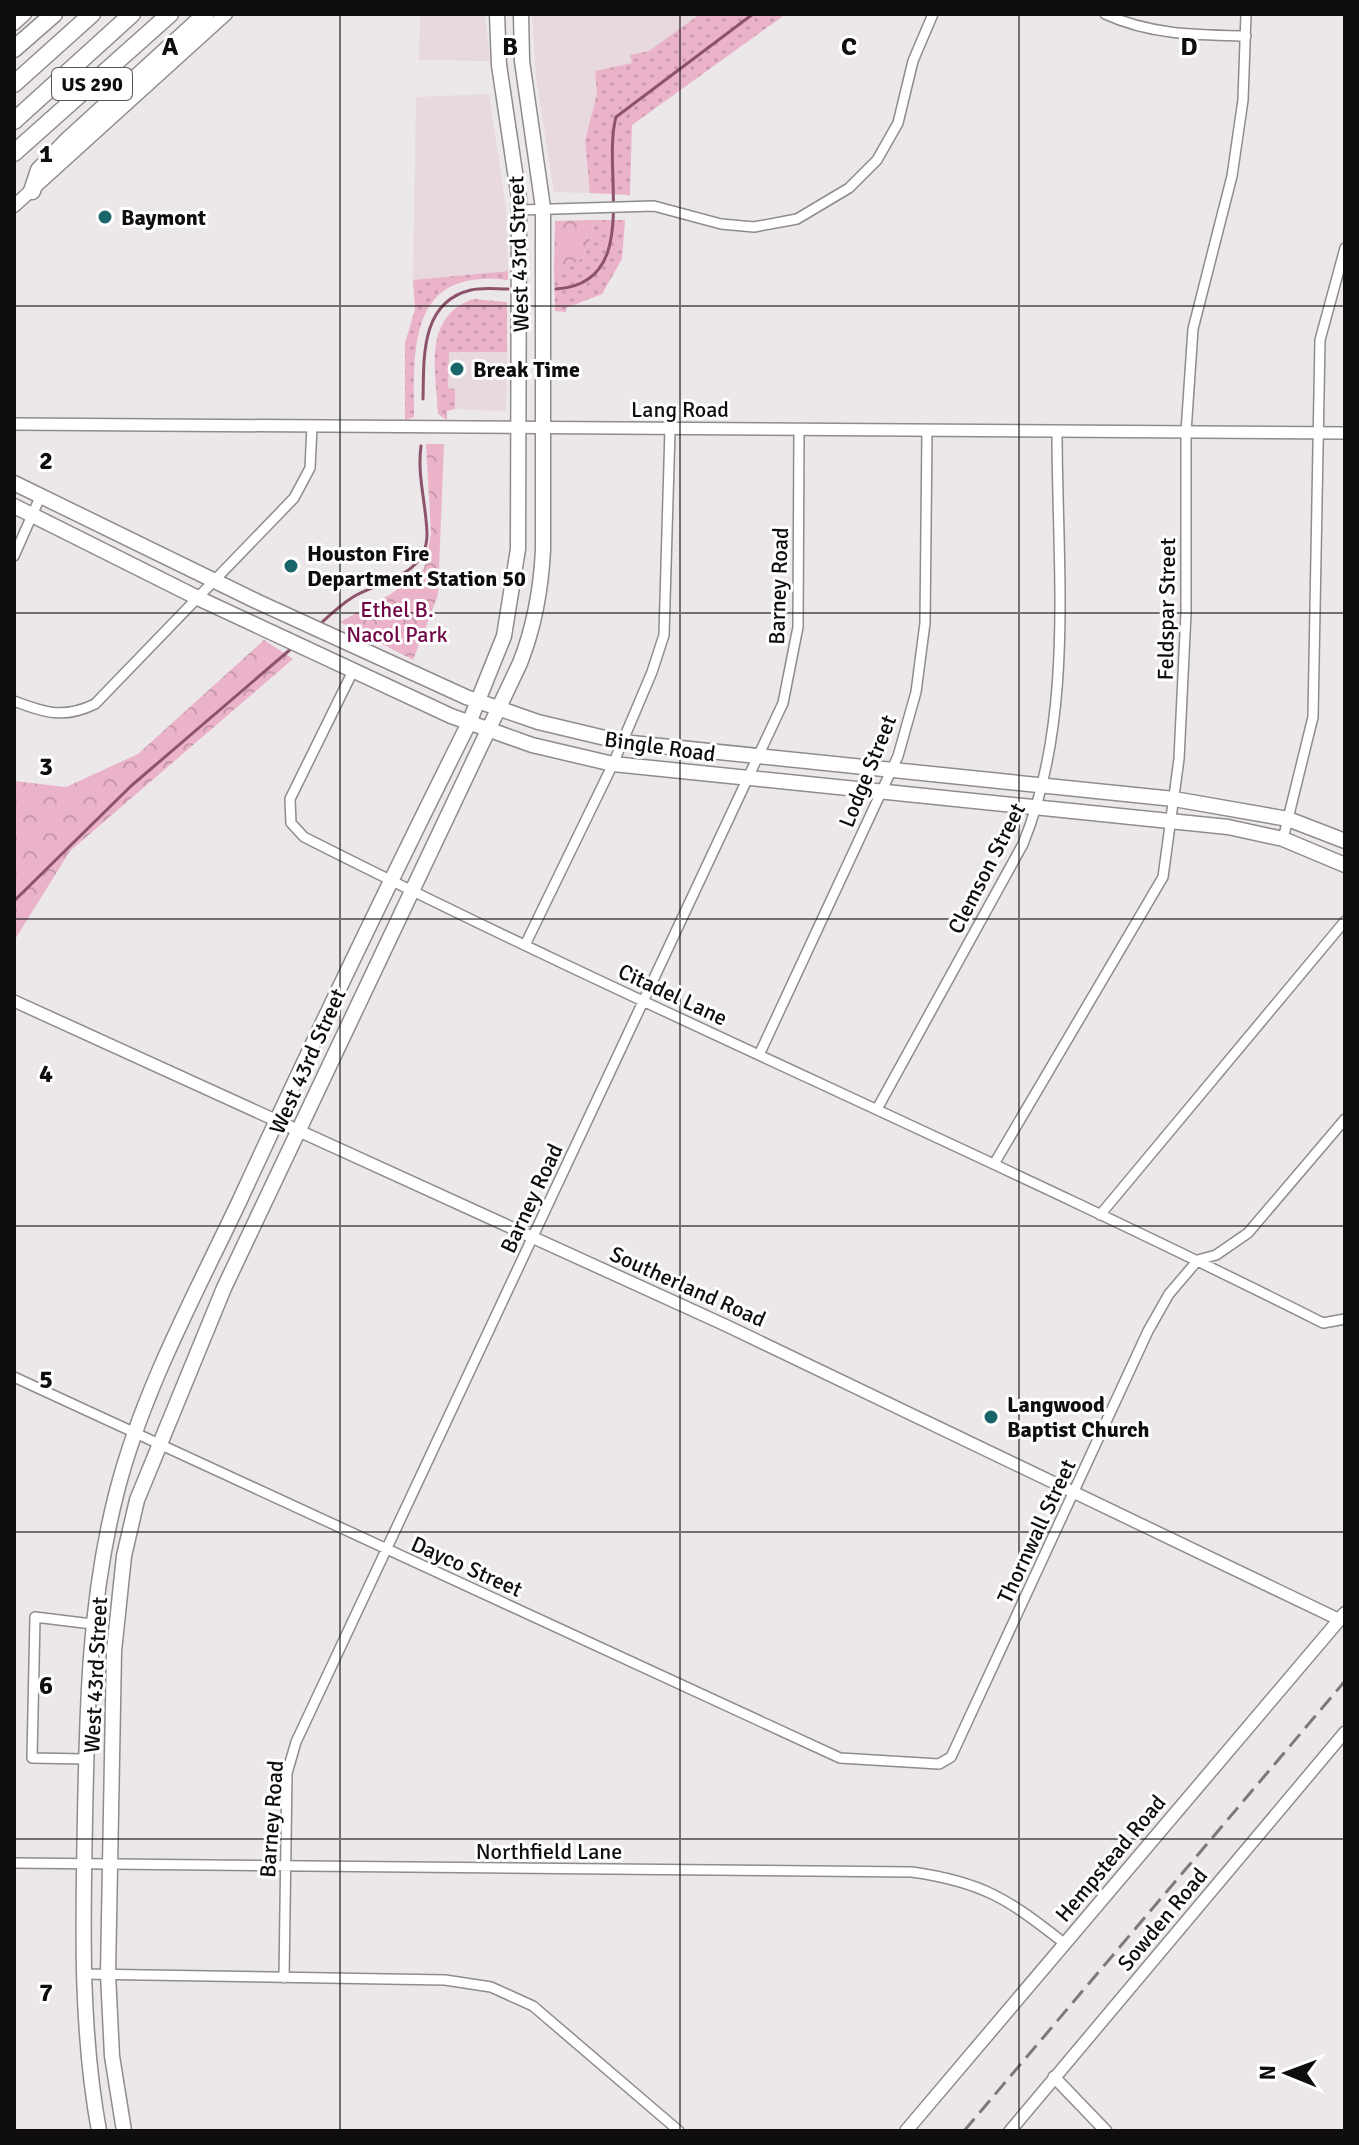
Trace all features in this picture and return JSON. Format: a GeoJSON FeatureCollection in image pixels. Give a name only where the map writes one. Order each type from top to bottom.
{"type":"FeatureCollection","features":[{"type":"Feature","properties":{"kind":"highway"},"geometry":{"type":"LineString","coordinates":[[14,49],[54,14]]}},
{"type":"Feature","properties":{"kind":"highway","name":"US 290"},"geometry":{"type":"LineString","coordinates":[[14,84],[92,14]]}},
{"type":"Feature","properties":{"kind":"highway"},"geometry":{"type":"LineString","coordinates":[[14,121],[132,14]]}},
{"type":"Feature","properties":{"kind":"highway","name":"US 290"},"geometry":{"type":"LineString","coordinates":[[14,153],[170,14]]}},
{"type":"Feature","properties":{"kind":"highway"},"geometry":{"type":"LineString","coordinates":[[32,191],[39,170],[67,141],[206,14]]}},
{"type":"Feature","properties":{"kind":"main road"},"geometry":{"type":"LineString","coordinates":[[14,24],[25,14]]}},
{"type":"Feature","properties":{"kind":"main road"},"geometry":{"type":"LineString","coordinates":[[14,206],[226,14]]}},
{"type":"Feature","properties":{"kind":"main road","name":"West 43rd Street"},"geometry":{"type":"LineString","coordinates":[[99,2131],[85,2033],[83,1974],[89,1649],[99,1568],[118,1488],[135,1435],[202,1280],[469,723],[498,656],[508,622],[518,549],[520,210],[499,59],[497,14]]}},
{"type":"Feature","properties":{"kind":"main road","name":"West 43rd Street"},"geometry":{"type":"LineString","coordinates":[[124,2131],[112,2056],[108,1974],[114,1651],[124,1556],[137,1500],[224,1288],[300,1130],[353,1010],[499,709],[533,629],[543,550],[543,208],[522,61],[521,14]]}},
{"type":"Feature","properties":{"kind":"main road"},"geometry":{"type":"LineString","coordinates":[[499,59],[522,61]]}},
{"type":"Feature","properties":{"kind":"main road","name":"Bingle Road"},"geometry":{"type":"LineString","coordinates":[[14,483],[256,601],[499,709],[622,742],[1174,799],[1288,819],[1345,841]]}},
{"type":"Feature","properties":{"kind":"main road","name":"Bingle Road"},"geometry":{"type":"LineString","coordinates":[[14,506],[200,599],[469,723],[532,745],[613,764],[1171,820],[1283,839],[1345,865]]}},
{"type":"Feature","properties":{"kind":"main road"},"geometry":{"type":"LineString","coordinates":[[518,549],[543,550]]}},
{"type":"Feature","properties":{"kind":"main road"},"geometry":{"type":"LineString","coordinates":[[247,620],[256,601]]}},
{"type":"Feature","properties":{"kind":"main road"},"geometry":{"type":"LineString","coordinates":[[335,1000],[353,1010]]}},
{"type":"Feature","properties":{"kind":"main road"},"geometry":{"type":"LineString","coordinates":[[202,1280],[224,1288]]}},
{"type":"Feature","properties":{"kind":"main road","name":"Hempstead Road"},"geometry":{"type":"LineString","coordinates":[[906,2131],[1342,1616]]}},
{"type":"Feature","properties":{"kind":"main road"},"geometry":{"type":"LineString","coordinates":[[89,1649],[114,1651]]}},
{"type":"Feature","properties":{"kind":"street"},"geometry":{"type":"LineString","coordinates":[[520,210],[654,206],[721,224],[754,227],[797,219],[849,188],[877,160],[898,123],[913,61],[933,14]]}},
{"type":"Feature","properties":{"kind":"street"},"geometry":{"type":"LineString","coordinates":[[1105,14],[1149,31],[1175,35],[1246,36]]}},
{"type":"Feature","properties":{"kind":"street","name":"Feldspar Street"},"geometry":{"type":"LineString","coordinates":[[994,1164],[1163,877],[1174,799],[1186,613],[1186,432],[1193,329],[1232,176],[1243,100],[1246,14]]}},
{"type":"Feature","properties":{"kind":"street"},"geometry":{"type":"LineString","coordinates":[[1283,839],[1313,717],[1320,340],[1345,248]]}},
{"type":"Feature","properties":{"kind":"street","name":"Lang Road"},"geometry":{"type":"LineString","coordinates":[[14,424],[1345,433]]}},
{"type":"Feature","properties":{"kind":"street"},"geometry":{"type":"LineString","coordinates":[[14,701],[50,714],[74,715],[95,704],[200,599],[294,498],[310,468],[312,427]]}},
{"type":"Feature","properties":{"kind":"street"},"geometry":{"type":"LineString","coordinates":[[526,943],[613,764],[652,672],[664,635],[670,429]]}},
{"type":"Feature","properties":{"kind":"street","name":"Barney Road"},"geometry":{"type":"LineString","coordinates":[[284,1978],[287,1773],[296,1742],[783,703],[796,648],[799,429]]}},
{"type":"Feature","properties":{"kind":"street","name":"Lodge Street"},"geometry":{"type":"LineString","coordinates":[[759,1055],[892,769],[916,692],[923,647],[927,431]]}},
{"type":"Feature","properties":{"kind":"street","name":"Clemson Street"},"geometry":{"type":"LineString","coordinates":[[877,1109],[1023,844],[1038,806],[1055,704],[1057,431]]}},
{"type":"Feature","properties":{"kind":"street"},"geometry":{"type":"LineString","coordinates":[[14,556],[41,495]]}},
{"type":"Feature","properties":{"kind":"street","name":"Citadel Lane"},"geometry":{"type":"LineString","coordinates":[[354,669],[290,799],[291,823],[304,837],[643,1001],[1198,1260],[1323,1323],[1345,1319]]}},
{"type":"Feature","properties":{"kind":"street"},"geometry":{"type":"LineString","coordinates":[[1100,1215],[1345,921]]}},
{"type":"Feature","properties":{"kind":"street","name":"Southerland Road"},"geometry":{"type":"LineString","coordinates":[[14,1001],[277,1119],[1342,1616]]}},
{"type":"Feature","properties":{"kind":"street","name":"Thornwall Street"},"geometry":{"type":"LineString","coordinates":[[910,1764],[939,1764],[951,1757],[1151,1324],[1169,1294],[1198,1260],[1216,1255],[1248,1233],[1345,1119]]}},
{"type":"Feature","properties":{"kind":"street","name":"Dayco Street"},"geometry":{"type":"LineString","coordinates":[[14,1377],[840,1758],[910,1764]]}},
{"type":"Feature","properties":{"kind":"street"},"geometry":{"type":"LineString","coordinates":[[86,1759],[32,1758],[35,1617],[92,1624]]}},
{"type":"Feature","properties":{"kind":"street","name":"Sowden Road"},"geometry":{"type":"LineString","coordinates":[[1010,2131],[1345,1732]]}},
{"type":"Feature","properties":{"kind":"street","name":"Northfield Lane"},"geometry":{"type":"LineString","coordinates":[[14,1863],[912,1872],[982,1887],[1014,1903],[1064,1943]]}},
{"type":"Feature","properties":{"kind":"street"},"geometry":{"type":"LineString","coordinates":[[83,1974],[445,1980],[491,1987],[533,2006],[679,2131]]}},
{"type":"Feature","properties":{"kind":"street"},"geometry":{"type":"LineString","coordinates":[[1054,2077],[1106,2131]]}},
{"type":"Feature","properties":{"kind":"shaded area"},"geometry":{"type":"Polygon","coordinates":[[[420,14],[485,14],[490,61],[419,60],[420,14]]]}},
{"type":"Feature","properties":{"kind":"shaded area"},"geometry":{"type":"Polygon","coordinates":[[[532,14],[700,14],[649,51],[631,55],[632,63],[595,71],[597,94],[585,141],[590,193],[554,192],[536,77],[532,14]]]}},
{"type":"Feature","properties":{"kind":"shaded area"},"geometry":{"type":"Polygon","coordinates":[[[489,94],[506,208],[508,271],[413,280],[416,97],[489,94]]]}},
{"type":"Feature","properties":{"kind":"shaded area"},"geometry":{"type":"Polygon","coordinates":[[[448,352],[507,352],[506,411],[455,409],[455,389],[448,388],[448,352]]]}},
{"type":"Feature","properties":{"kind":"green space"},"geometry":{"type":"Polygon","coordinates":[[[700,14],[786,14],[632,125],[630,195],[590,193],[585,141],[597,94],[595,71],[632,63],[630,55],[649,51],[700,14]]]}},
{"type":"Feature","properties":{"kind":"green space"},"geometry":{"type":"Polygon","coordinates":[[[594,220],[625,220],[622,259],[602,294],[566,308],[566,312],[555,311],[554,270],[573,265],[584,254],[594,220]]]}},
{"type":"Feature","properties":{"kind":"green space"},"geometry":{"type":"Polygon","coordinates":[[[594,220],[584,254],[573,265],[554,270],[555,221],[594,220]]]}},
{"type":"Feature","properties":{"kind":"green space"},"geometry":{"type":"Polygon","coordinates":[[[508,271],[508,280],[476,279],[452,286],[435,299],[424,317],[418,339],[414,417],[405,420],[405,343],[415,309],[413,280],[508,271]]]}},
{"type":"Feature","properties":{"kind":"green space"},"geometry":{"type":"Polygon","coordinates":[[[473,299],[507,302],[507,352],[449,352],[448,388],[455,389],[455,409],[447,411],[447,420],[438,414],[435,363],[439,332],[457,307],[473,299]]]}},
{"type":"Feature","properties":{"kind":"green space","name":"Ethel B. Nacol Park"},"geometry":{"type":"Polygon","coordinates":[[[426,444],[444,444],[438,595],[413,660],[340,622],[391,594],[424,569],[431,534],[426,444]]]}},
{"type":"Feature","properties":{"kind":"green space"},"geometry":{"type":"Polygon","coordinates":[[[264,640],[293,659],[70,851],[14,941],[14,781],[66,787],[138,754],[264,640]]]}},
{"type":"Feature","properties":{"kind":"waterway"},"geometry":{"type":"LineString","coordinates":[[556,289],[583,282],[600,268],[609,247],[613,221],[616,117],[753,14]]}},
{"type":"Feature","properties":{"kind":"waterway"},"geometry":{"type":"LineString","coordinates":[[423,399],[428,334],[442,306],[454,296],[471,290],[508,289]]}},
{"type":"Feature","properties":{"kind":"waterway"},"geometry":{"type":"LineString","coordinates":[[319,625],[348,600],[400,575],[420,559],[427,533],[420,468],[421,446]]}},
{"type":"Feature","properties":{"kind":"waterway"},"geometry":{"type":"LineString","coordinates":[[14,901],[131,786],[292,648]]}},
{"type":"Feature","properties":{"kind":"railway"},"geometry":{"type":"LineString","coordinates":[[964,2131],[1345,1681]]}},
{"type":"Feature","properties":{"kind":"place","name":"Baymont"},"geometry":{"type":"Point","coordinates":[105,217]}},
{"type":"Feature","properties":{"kind":"place","name":"Break Time"},"geometry":{"type":"Point","coordinates":[457,369]}},
{"type":"Feature","properties":{"kind":"place","name":"Houston Fire Department Station 50"},"geometry":{"type":"Point","coordinates":[291,566]}},
{"type":"Feature","properties":{"kind":"place","name":"Langwood Baptist Church"},"geometry":{"type":"Point","coordinates":[991,1417]}}]}
